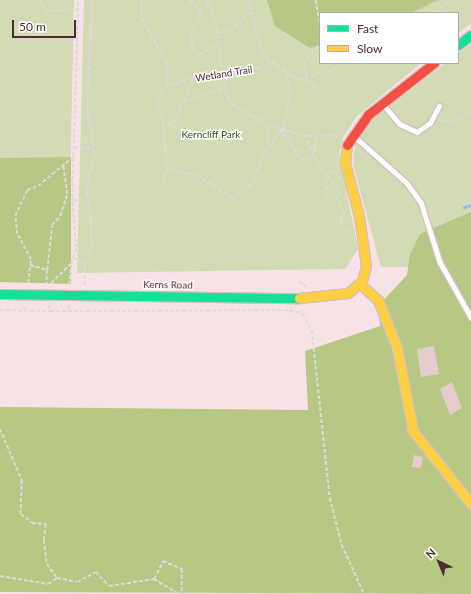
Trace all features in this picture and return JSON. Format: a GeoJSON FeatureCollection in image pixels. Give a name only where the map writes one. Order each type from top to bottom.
{"type":"FeatureCollection","features":[{"type":"Feature","properties":{"kind":"street"},"geometry":{"type":"LineString","coordinates":[[459,44],[471,36]]}},
{"type":"Feature","properties":{"kind":"street"},"geometry":{"type":"LineString","coordinates":[[433,64],[382,103],[352,134],[345,163],[364,244],[366,273],[360,284],[369,290],[378,300],[397,348],[413,431],[471,504]]}},
{"type":"Feature","properties":{"kind":"street","name":"Kerns Road"},"geometry":{"type":"LineString","coordinates":[[336,297],[360,284]]}},
{"type":"Feature","properties":{"kind":"street","name":"Kerns Road"},"geometry":{"type":"LineString","coordinates":[[0,294],[360,297],[369,290]]}},
{"type":"Feature","properties":{"kind":"lane"},"geometry":{"type":"LineString","coordinates":[[382,103],[409,132],[424,130],[439,106]]}},
{"type":"Feature","properties":{"kind":"lane"},"geometry":{"type":"LineString","coordinates":[[352,134],[407,183],[421,202],[440,262],[471,317]]}},
{"type":"Feature","properties":{"kind":"path"},"geometry":{"type":"LineString","coordinates":[[41,0],[45,10],[78,9]]}},
{"type":"Feature","properties":{"kind":"path"},"geometry":{"type":"LineString","coordinates":[[86,288],[85,263],[91,247],[88,196],[86,189],[94,149],[87,106],[92,0]]}},
{"type":"Feature","properties":{"kind":"path"},"geometry":{"type":"LineString","coordinates":[[142,0],[142,18],[168,65],[168,86],[163,88],[157,103],[163,130],[167,168],[162,183]]}},
{"type":"Feature","properties":{"kind":"path"},"geometry":{"type":"LineString","coordinates":[[190,0],[201,14],[191,34],[193,50],[200,54],[220,44]]}},
{"type":"Feature","properties":{"kind":"path"},"geometry":{"type":"LineString","coordinates":[[207,0],[207,7],[218,33],[226,74],[228,98],[237,109],[267,124],[305,135],[316,136],[352,134]]}},
{"type":"Feature","properties":{"kind":"path"},"geometry":{"type":"LineString","coordinates":[[249,0],[250,12],[262,55],[271,63],[299,80],[348,64]]}},
{"type":"Feature","properties":{"kind":"path"},"geometry":{"type":"LineString","coordinates":[[316,0],[319,20]]}},
{"type":"Feature","properties":{"kind":"path"},"geometry":{"type":"LineString","coordinates":[[436,12],[450,0]]}},
{"type":"Feature","properties":{"kind":"path"},"geometry":{"type":"LineString","coordinates":[[199,10],[207,7]]}},
{"type":"Feature","properties":{"kind":"path"},"geometry":{"type":"LineString","coordinates":[[218,33],[230,31],[250,12]]}},
{"type":"Feature","properties":{"kind":"path"},"geometry":{"type":"LineString","coordinates":[[307,77],[303,63],[319,45]]}},
{"type":"Feature","properties":{"kind":"path","name":"Wetland Trail"},"geometry":{"type":"LineString","coordinates":[[168,86],[193,78],[226,74],[271,63]]}},
{"type":"Feature","properties":{"kind":"path"},"geometry":{"type":"LineString","coordinates":[[167,168],[198,176],[233,198],[252,183],[264,153],[285,125],[290,90],[285,71]]}},
{"type":"Feature","properties":{"kind":"path"},"geometry":{"type":"LineString","coordinates":[[163,130],[177,117],[193,78]]}},
{"type":"Feature","properties":{"kind":"path"},"geometry":{"type":"LineString","coordinates":[[303,78],[316,87]]}},
{"type":"Feature","properties":{"kind":"path"},"geometry":{"type":"LineString","coordinates":[[183,102],[226,88]]}},
{"type":"Feature","properties":{"kind":"path"},"geometry":{"type":"LineString","coordinates":[[433,117],[454,122],[471,111]]}},
{"type":"Feature","properties":{"kind":"path"},"geometry":{"type":"LineString","coordinates":[[267,124],[269,145]]}},
{"type":"Feature","properties":{"kind":"path"},"geometry":{"type":"LineString","coordinates":[[281,129],[294,151],[301,159],[316,158]]}},
{"type":"Feature","properties":{"kind":"path"},"geometry":{"type":"LineString","coordinates":[[305,135],[316,158],[340,190],[337,190],[342,192],[336,196],[344,208],[341,221],[346,231]]}},
{"type":"Feature","properties":{"kind":"path"},"geometry":{"type":"LineString","coordinates":[[314,154],[316,136]]}},
{"type":"Feature","properties":{"kind":"path"},"geometry":{"type":"LineString","coordinates":[[74,147],[94,149]]}},
{"type":"Feature","properties":{"kind":"path"},"geometry":{"type":"LineString","coordinates":[[294,151],[312,150]]}},
{"type":"Feature","properties":{"kind":"path"},"geometry":{"type":"LineString","coordinates":[[24,311],[30,265],[17,234],[15,216],[27,190],[38,186],[74,156]]}},
{"type":"Feature","properties":{"kind":"path"},"geometry":{"type":"LineString","coordinates":[[47,287],[47,270],[52,225],[60,216],[67,194],[63,165]]}},
{"type":"Feature","properties":{"kind":"path"},"geometry":{"type":"LineString","coordinates":[[326,173],[326,202]]}},
{"type":"Feature","properties":{"kind":"path"},"geometry":{"type":"LineString","coordinates":[[73,201],[88,196]]}},
{"type":"Feature","properties":{"kind":"path"},"geometry":{"type":"LineString","coordinates":[[73,258],[85,263]]}},
{"type":"Feature","properties":{"kind":"path"},"geometry":{"type":"LineString","coordinates":[[69,286],[71,264]]}},
{"type":"Feature","properties":{"kind":"path"},"geometry":{"type":"LineString","coordinates":[[30,265],[47,270]]}},
{"type":"Feature","properties":{"kind":"path"},"geometry":{"type":"LineString","coordinates":[[0,310],[50,312]]}},
{"type":"Feature","properties":{"kind":"path"},"geometry":{"type":"LineString","coordinates":[[0,429],[22,480],[21,514],[32,524],[46,524],[44,540],[47,564],[57,578],[76,582],[96,572],[109,586],[154,579],[179,594]]}},
{"type":"Feature","properties":{"kind":"path"},"geometry":{"type":"LineString","coordinates":[[154,579],[163,561],[182,568],[182,594]]}},
{"type":"Feature","properties":{"kind":"path"},"geometry":{"type":"LineString","coordinates":[[0,576],[48,584],[57,578]]}},
{"type":"Feature","properties":{"kind":"green space"},"geometry":{"type":"Polygon","coordinates":[[[0,0],[74,0],[68,280],[0,279],[0,0]]]}},
{"type":"Feature","properties":{"kind":"green space","name":"Kerncliff Park"},"geometry":{"type":"Polygon","coordinates":[[[84,0],[471,0],[471,23],[459,32],[459,12],[319,12],[319,64],[420,64],[356,117],[343,137],[339,155],[358,249],[345,269],[77,273],[84,0]]]}},
{"type":"Feature","properties":{"kind":"green space"},"geometry":{"type":"Polygon","coordinates":[[[267,0],[438,0],[413,12],[319,12],[319,45],[310,48],[275,26],[267,0]]]}},
{"type":"Feature","properties":{"kind":"green space"},"geometry":{"type":"Polygon","coordinates":[[[471,44],[471,267],[381,267],[353,165],[355,146],[363,128],[445,64],[459,64],[459,53],[471,44]]]}},
{"type":"Feature","properties":{"kind":"green space"},"geometry":{"type":"Polygon","coordinates":[[[71,157],[71,284],[0,282],[0,158],[71,157]]]}},
{"type":"Feature","properties":{"kind":"green space"},"geometry":{"type":"Polygon","coordinates":[[[471,212],[471,594],[0,592],[0,407],[308,410],[305,351],[380,326],[378,306],[407,275],[410,254],[420,234],[471,212]]]}},
{"type":"Feature","properties":{"kind":"building"},"geometry":{"type":"Polygon","coordinates":[[[434,346],[439,374],[421,377],[417,349],[434,346]]]}},
{"type":"Feature","properties":{"kind":"building"},"geometry":{"type":"Polygon","coordinates":[[[452,382],[462,408],[450,415],[440,389],[452,382]]]}},
{"type":"Feature","properties":{"kind":"building"},"geometry":{"type":"Polygon","coordinates":[[[414,455],[423,457],[421,468],[412,467],[414,455]]]}},
{"type":"Feature","properties":{"kind":"waterway"},"geometry":{"type":"LineString","coordinates":[[464,207],[471,205]]}},
{"type":"Feature","properties":{"kind":"traffic: fast"},"geometry":{"type":"LineString","coordinates":[[459,44],[471,35]]}},
{"type":"Feature","properties":{"kind":"traffic: fast"},"geometry":{"type":"LineString","coordinates":[[0,294],[299,298]]}},
{"type":"Feature","properties":{"kind":"traffic: slow"},"geometry":{"type":"LineString","coordinates":[[299,298],[348,293],[362,281],[366,266],[359,216],[345,163],[347,145]]}},
{"type":"Feature","properties":{"kind":"traffic: slow"},"geometry":{"type":"LineString","coordinates":[[360,284],[378,300],[397,348],[413,431],[471,504]]}},
{"type":"Feature","properties":{"kind":"traffic: jam"},"geometry":{"type":"LineString","coordinates":[[347,145],[369,114],[433,64]]}}]}
